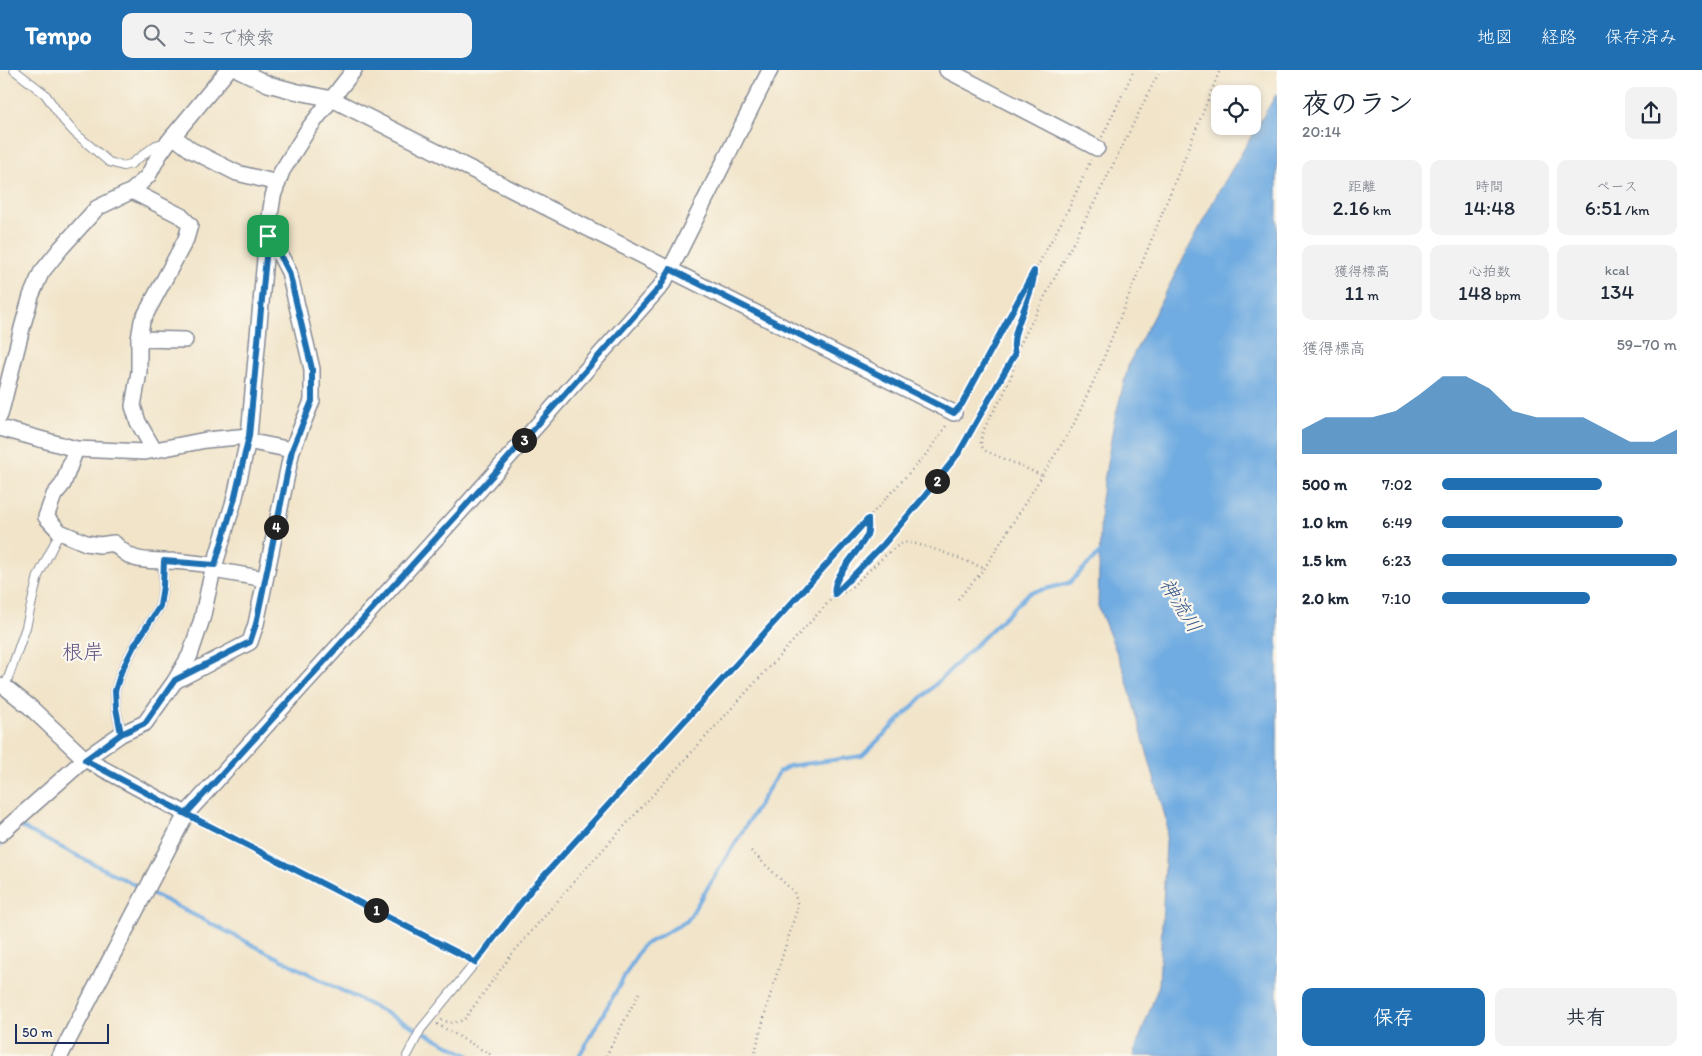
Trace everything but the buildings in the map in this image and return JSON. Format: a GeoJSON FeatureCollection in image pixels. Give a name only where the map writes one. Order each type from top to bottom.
{"type":"FeatureCollection","features":[{"type":"Feature","properties":{"kind":"street"},"geometry":{"type":"LineString","coordinates":[[0,415],[3,384],[31,296],[41,273],[60,248],[97,208],[132,191],[148,176],[171,138],[228,70]]}},
{"type":"Feature","properties":{"kind":"street"},"geometry":{"type":"LineString","coordinates":[[240,70],[268,84],[332,99],[954,413]]}},
{"type":"Feature","properties":{"kind":"street"},"geometry":{"type":"LineString","coordinates":[[0,834],[85,760],[121,734],[145,723],[190,655],[202,619],[214,568],[234,501],[248,438],[273,196],[282,171],[309,128],[354,70]]}},
{"type":"Feature","properties":{"kind":"street"},"geometry":{"type":"LineString","coordinates":[[60,1056],[186,814],[460,512],[665,280],[770,70]]}},
{"type":"Feature","properties":{"kind":"street"},"geometry":{"type":"LineString","coordinates":[[947,70],[1097,148]]}},
{"type":"Feature","properties":{"kind":"street"},"geometry":{"type":"LineString","coordinates":[[171,138],[237,173],[278,183]]}},
{"type":"Feature","properties":{"kind":"street"},"geometry":{"type":"LineString","coordinates":[[132,191],[181,216],[190,225],[186,239],[142,321],[139,339],[139,372],[133,406],[138,422],[154,450]]}},
{"type":"Feature","properties":{"kind":"street"},"geometry":{"type":"LineString","coordinates":[[175,680],[250,642],[256,624],[292,450],[312,401],[312,369],[289,272],[268,236]]}},
{"type":"Feature","properties":{"kind":"street"},"geometry":{"type":"LineString","coordinates":[[139,339],[185,340]]}},
{"type":"Feature","properties":{"kind":"street"},"geometry":{"type":"LineString","coordinates":[[0,428],[76,449],[145,452],[206,440],[248,438],[292,450]]}},
{"type":"Feature","properties":{"kind":"street"},"geometry":{"type":"LineString","coordinates":[[76,449],[63,484],[51,501],[46,517],[60,532],[86,543],[100,545],[114,543],[124,554],[134,558],[152,562],[164,561],[214,568],[265,579]]}},
{"type":"Feature","properties":{"kind":"street"},"geometry":{"type":"LineString","coordinates":[[2,687],[30,707],[85,760],[186,814]]}},
{"type":"Feature","properties":{"kind":"lane"},"geometry":{"type":"LineString","coordinates":[[14,70],[45,94],[75,133],[109,162],[124,166],[131,164],[156,145],[171,138]]}},
{"type":"Feature","properties":{"kind":"lane"},"geometry":{"type":"LineString","coordinates":[[2,687],[26,627],[38,576],[60,532]]}},
{"type":"Feature","properties":{"kind":"lane"},"geometry":{"type":"LineString","coordinates":[[121,734],[115,691],[121,672],[134,646],[160,606],[164,561]]}},
{"type":"Feature","properties":{"kind":"lane"},"geometry":{"type":"LineString","coordinates":[[407,1056],[421,1029],[475,963]]}},
{"type":"Feature","properties":{"kind":"path"},"geometry":{"type":"LineString","coordinates":[[186,814],[475,963],[537,884],[929,451],[962,404],[1067,212],[1134,70]]}},
{"type":"Feature","properties":{"kind":"path"},"geometry":{"type":"LineString","coordinates":[[444,1020],[452,1023],[464,1020],[512,954],[571,884],[835,594],[895,531],[958,454],[1015,354],[1096,199],[1160,70]]}},
{"type":"Feature","properties":{"kind":"path"},"geometry":{"type":"LineString","coordinates":[[958,599],[984,568],[1073,426],[1100,367],[1220,70]]}},
{"type":"Feature","properties":{"kind":"path"},"geometry":{"type":"LineString","coordinates":[[1034,271],[1031,295],[1013,346],[1015,354],[1011,376],[981,442],[982,448],[986,451],[1042,476]]}},
{"type":"Feature","properties":{"kind":"path"},"geometry":{"type":"LineString","coordinates":[[835,594],[835,584],[866,536],[869,529],[868,519]]}},
{"type":"Feature","properties":{"kind":"path"},"geometry":{"type":"LineString","coordinates":[[835,594],[838,595],[847,591],[894,549],[904,543],[918,544],[984,568]]}},
{"type":"Feature","properties":{"kind":"path"},"geometry":{"type":"LineString","coordinates":[[750,851],[794,892],[798,906],[769,999],[754,1056]]}},
{"type":"Feature","properties":{"kind":"path"},"geometry":{"type":"LineString","coordinates":[[606,1056],[639,993]]}},
{"type":"Feature","properties":{"kind":"path"},"geometry":{"type":"LineString","coordinates":[[429,1019],[493,1056]]}},
{"type":"Feature","properties":{"kind":"water","name":"神流川"},"geometry":{"type":"Polygon","coordinates":[[[1277,93],[1277,1056],[1133,1056],[1159,985],[1167,823],[1124,671],[1098,606],[1101,499],[1114,422],[1129,363],[1215,198],[1252,135],[1261,135],[1261,120],[1277,93]]]}},
{"type":"Feature","properties":{"kind":"waterway"},"geometry":{"type":"LineString","coordinates":[[579,1056],[642,946],[687,921],[779,772],[789,766],[862,756],[1029,593],[1069,583],[1103,550]]}},
{"type":"Feature","properties":{"kind":"waterway"},"geometry":{"type":"LineString","coordinates":[[0,845],[19,826],[143,889]]}},
{"type":"Feature","properties":{"kind":"waterway"},"geometry":{"type":"LineString","coordinates":[[149,892],[470,1056]]}},
{"type":"Feature","properties":{"kind":"district","name":"根岸"},"geometry":{"type":"Point","coordinates":[83,652]}},
{"type":"Feature","properties":{"kind":"route"},"geometry":{"type":"LineString","coordinates":[[268,236],[249,436],[234,501],[215,565],[164,561],[160,606],[134,646],[121,672],[115,691],[121,734],[85,760],[186,814],[341,892],[475,963],[531,890],[712,693],[868,519],[869,529],[866,536],[835,584],[835,594],[884,544],[923,498],[958,454],[1015,354],[1013,346],[1016,333],[1034,282],[1034,271],[962,404],[954,413],[670,269],[660,287],[460,512],[186,814],[135,787],[85,760],[121,734],[145,723],[175,680],[250,642],[256,624],[292,450],[312,401],[312,369],[289,272],[268,236]]}}]}
